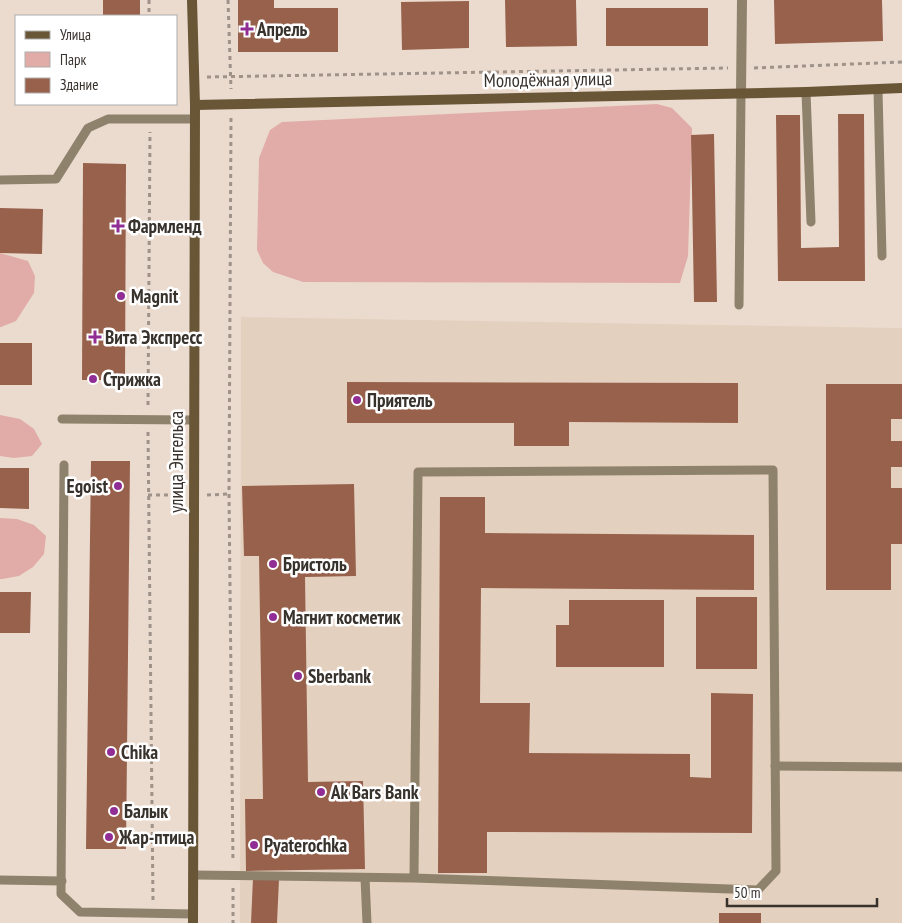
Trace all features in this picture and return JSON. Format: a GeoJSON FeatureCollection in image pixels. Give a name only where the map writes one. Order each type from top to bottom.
{"type":"FeatureCollection","features":[{"type":"Feature","properties":{"kind":"main road","name":"улица Энгельса"},"geometry":{"type":"LineString","coordinates":[[192,0],[194,77],[193,919]]}},
{"type":"Feature","properties":{"kind":"main road","name":"Молодёжная улица"},"geometry":{"type":"LineString","coordinates":[[194,105],[806,92],[902,88]]}},
{"type":"Feature","properties":{"kind":"street"},"geometry":{"type":"LineString","coordinates":[[741,93],[742,0]]}},
{"type":"Feature","properties":{"kind":"lane"},"geometry":{"type":"LineString","coordinates":[[878,90],[882,256]]}},
{"type":"Feature","properties":{"kind":"lane"},"geometry":{"type":"LineString","coordinates":[[806,92],[811,222]]}},
{"type":"Feature","properties":{"kind":"lane"},"geometry":{"type":"LineString","coordinates":[[739,304],[741,93]]}},
{"type":"Feature","properties":{"kind":"lane"},"geometry":{"type":"LineString","coordinates":[[0,180],[56,178],[88,128],[108,120],[194,119]]}},
{"type":"Feature","properties":{"kind":"lane"},"geometry":{"type":"LineString","coordinates":[[62,419],[193,420]]}},
{"type":"Feature","properties":{"kind":"lane"},"geometry":{"type":"LineString","coordinates":[[64,465],[61,894],[80,912],[153,914],[193,919]]}},
{"type":"Feature","properties":{"kind":"lane"},"geometry":{"type":"LineString","coordinates":[[193,875],[414,878],[758,890],[776,872],[773,470],[418,472],[414,878]]}},
{"type":"Feature","properties":{"kind":"lane"},"geometry":{"type":"LineString","coordinates":[[775,766],[902,767]]}},
{"type":"Feature","properties":{"kind":"lane"},"geometry":{"type":"LineString","coordinates":[[365,878],[367,923]]}},
{"type":"Feature","properties":{"kind":"lane"},"geometry":{"type":"LineString","coordinates":[[0,880],[62,881]]}},
{"type":"Feature","properties":{"kind":"path"},"geometry":{"type":"LineString","coordinates":[[149,0],[149,15]]}},
{"type":"Feature","properties":{"kind":"path"},"geometry":{"type":"LineString","coordinates":[[228,0],[232,77],[229,494],[233,923]]}},
{"type":"Feature","properties":{"kind":"path"},"geometry":{"type":"LineString","coordinates":[[194,77],[741,68],[902,62]]}},
{"type":"Feature","properties":{"kind":"path"},"geometry":{"type":"LineString","coordinates":[[150,119],[148,420],[153,914]]}},
{"type":"Feature","properties":{"kind":"shaded area"},"geometry":{"type":"Polygon","coordinates":[[[241,317],[902,328],[902,923],[240,923],[241,317]]]}},
{"type":"Feature","properties":{"kind":"green space"},"geometry":{"type":"Polygon","coordinates":[[[657,104],[672,108],[692,128],[688,256],[680,283],[303,282],[273,272],[263,263],[257,250],[259,158],[270,130],[282,122],[657,104]]]}},
{"type":"Feature","properties":{"kind":"green space"},"geometry":{"type":"Polygon","coordinates":[[[0,253],[28,261],[35,276],[34,293],[16,321],[1,327],[0,327],[0,253]]]}},
{"type":"Feature","properties":{"kind":"green space"},"geometry":{"type":"Polygon","coordinates":[[[0,415],[20,419],[34,429],[42,444],[32,456],[14,458],[0,456],[0,415]]]}},
{"type":"Feature","properties":{"kind":"green space"},"geometry":{"type":"Polygon","coordinates":[[[0,518],[17,519],[34,525],[46,536],[44,554],[33,567],[19,576],[0,579],[0,518]]]}},
{"type":"Feature","properties":{"kind":"building"},"geometry":{"type":"Polygon","coordinates":[[[103,0],[140,0],[140,15],[103,15],[103,0]]]}},
{"type":"Feature","properties":{"kind":"building"},"geometry":{"type":"Polygon","coordinates":[[[238,0],[274,0],[274,8],[338,8],[338,52],[238,52],[238,0]]]}},
{"type":"Feature","properties":{"kind":"building"},"geometry":{"type":"Polygon","coordinates":[[[505,0],[576,0],[577,46],[506,47],[505,0]]]}},
{"type":"Feature","properties":{"kind":"building"},"geometry":{"type":"Polygon","coordinates":[[[774,0],[882,0],[883,41],[775,44],[774,0]]]}},
{"type":"Feature","properties":{"kind":"building"},"geometry":{"type":"Polygon","coordinates":[[[469,1],[469,48],[402,50],[401,2],[469,1]]]}},
{"type":"Feature","properties":{"kind":"building"},"geometry":{"type":"Polygon","coordinates":[[[606,8],[708,8],[708,46],[606,46],[606,8]]]}},
{"type":"Feature","properties":{"kind":"building"},"geometry":{"type":"Polygon","coordinates":[[[838,114],[864,114],[865,281],[778,281],[776,115],[800,115],[801,248],[839,247],[838,114]]]}},
{"type":"Feature","properties":{"kind":"building"},"geometry":{"type":"Polygon","coordinates":[[[714,134],[717,302],[694,302],[691,135],[714,134]]]}},
{"type":"Feature","properties":{"kind":"building"},"geometry":{"type":"Polygon","coordinates":[[[83,163],[126,164],[125,380],[82,380],[83,163]]]}},
{"type":"Feature","properties":{"kind":"building"},"geometry":{"type":"Polygon","coordinates":[[[0,208],[43,209],[42,254],[0,253],[0,208]]]}},
{"type":"Feature","properties":{"kind":"building"},"geometry":{"type":"Polygon","coordinates":[[[0,343],[32,343],[32,385],[0,385],[0,343]]]}},
{"type":"Feature","properties":{"kind":"building"},"geometry":{"type":"Polygon","coordinates":[[[347,382],[738,383],[738,423],[569,422],[569,446],[514,446],[514,423],[347,423],[347,382]]]}},
{"type":"Feature","properties":{"kind":"building"},"geometry":{"type":"Polygon","coordinates":[[[826,384],[902,384],[902,419],[891,419],[891,441],[902,441],[902,467],[891,467],[891,488],[902,488],[902,544],[891,544],[891,590],[826,590],[826,384]]]}},
{"type":"Feature","properties":{"kind":"building"},"geometry":{"type":"Polygon","coordinates":[[[91,461],[130,461],[126,849],[86,849],[91,461]]]}},
{"type":"Feature","properties":{"kind":"building"},"geometry":{"type":"Polygon","coordinates":[[[0,468],[29,468],[29,509],[0,508],[0,468]]]}},
{"type":"Feature","properties":{"kind":"building"},"geometry":{"type":"Polygon","coordinates":[[[354,484],[356,576],[305,577],[308,782],[363,781],[365,869],[246,871],[245,799],[263,799],[259,556],[244,556],[242,486],[354,484]]]}},
{"type":"Feature","properties":{"kind":"building"},"geometry":{"type":"Polygon","coordinates":[[[440,497],[485,497],[485,533],[754,535],[754,590],[481,588],[480,703],[530,703],[529,753],[690,754],[690,777],[711,778],[711,693],[753,694],[752,833],[487,832],[487,873],[438,873],[440,497]]]}},
{"type":"Feature","properties":{"kind":"building"},"geometry":{"type":"Polygon","coordinates":[[[0,592],[31,592],[30,633],[0,633],[0,592]]]}},
{"type":"Feature","properties":{"kind":"building"},"geometry":{"type":"Polygon","coordinates":[[[696,597],[757,597],[757,669],[696,669],[696,597]]]}},
{"type":"Feature","properties":{"kind":"building"},"geometry":{"type":"Polygon","coordinates":[[[569,600],[664,600],[664,667],[556,667],[556,625],[569,625],[569,600]]]}},
{"type":"Feature","properties":{"kind":"building"},"geometry":{"type":"Polygon","coordinates":[[[253,878],[279,879],[277,923],[251,923],[253,878]]]}},
{"type":"Feature","properties":{"kind":"building"},"geometry":{"type":"Polygon","coordinates":[[[719,913],[761,913],[761,923],[719,923],[719,913]]]}},
{"type":"Feature","properties":{"kind":"place","name":"Апрель"},"geometry":{"type":"Point","coordinates":[247,29]}},
{"type":"Feature","properties":{"kind":"place","name":"Фармленд"},"geometry":{"type":"Point","coordinates":[118,226]}},
{"type":"Feature","properties":{"kind":"place","name":"Magnit"},"geometry":{"type":"Point","coordinates":[121,296]}},
{"type":"Feature","properties":{"kind":"place","name":"Вита Экспресс"},"geometry":{"type":"Point","coordinates":[95,337]}},
{"type":"Feature","properties":{"kind":"place","name":"Стрижка"},"geometry":{"type":"Point","coordinates":[93,379]}},
{"type":"Feature","properties":{"kind":"place","name":"Приятель"},"geometry":{"type":"Point","coordinates":[357,400]}},
{"type":"Feature","properties":{"kind":"place","name":"Egoist"},"geometry":{"type":"Point","coordinates":[118,486]}},
{"type":"Feature","properties":{"kind":"place","name":"Бристоль"},"geometry":{"type":"Point","coordinates":[273,564]}},
{"type":"Feature","properties":{"kind":"place","name":"Магнит косметик"},"geometry":{"type":"Point","coordinates":[273,617]}},
{"type":"Feature","properties":{"kind":"place","name":"Sberbank"},"geometry":{"type":"Point","coordinates":[298,676]}},
{"type":"Feature","properties":{"kind":"place","name":"Chika"},"geometry":{"type":"Point","coordinates":[111,752]}},
{"type":"Feature","properties":{"kind":"place","name":"Ak Bars Bank"},"geometry":{"type":"Point","coordinates":[321,792]}},
{"type":"Feature","properties":{"kind":"place","name":"Балык"},"geometry":{"type":"Point","coordinates":[114,811]}},
{"type":"Feature","properties":{"kind":"place","name":"Жар-птица"},"geometry":{"type":"Point","coordinates":[109,837]}},
{"type":"Feature","properties":{"kind":"place","name":"Pyaterochka"},"geometry":{"type":"Point","coordinates":[254,845]}}]}
